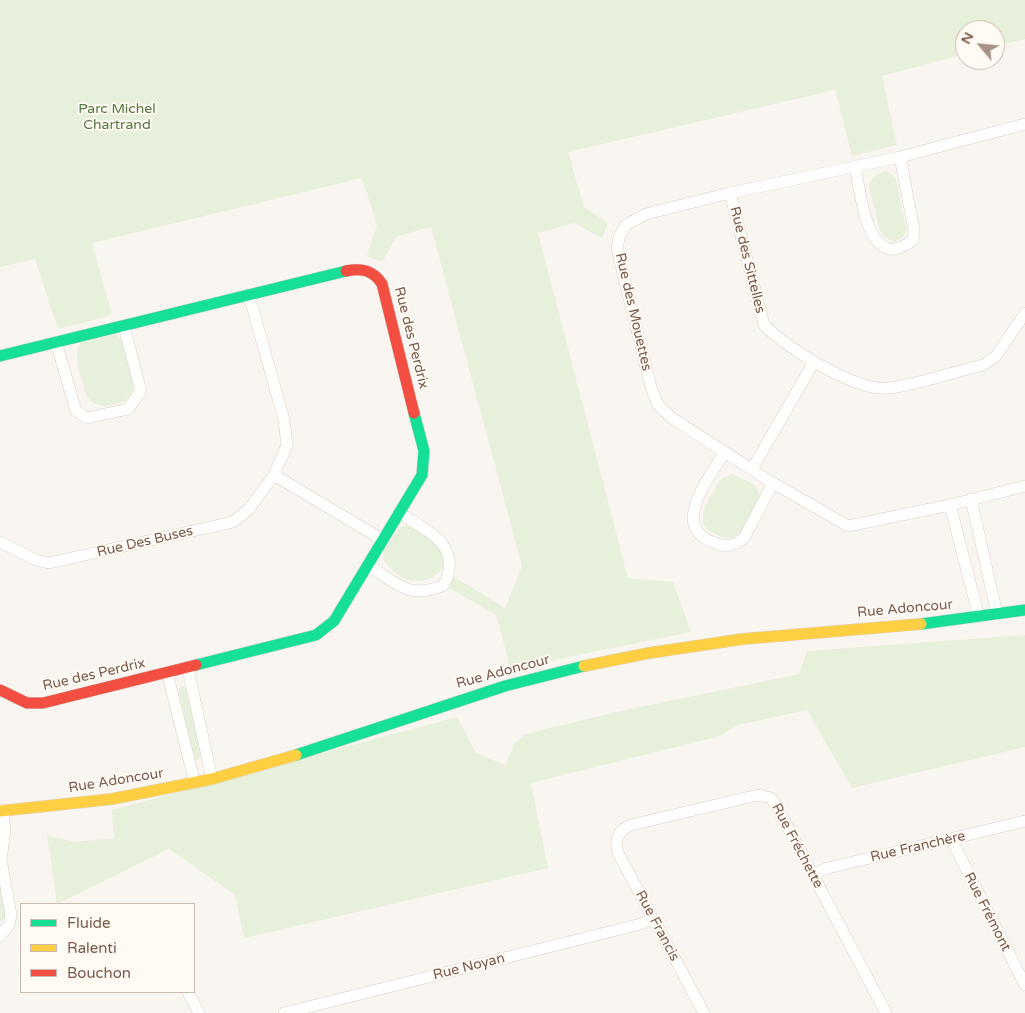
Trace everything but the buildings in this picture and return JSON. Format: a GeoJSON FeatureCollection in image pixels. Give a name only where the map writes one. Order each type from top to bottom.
{"type":"FeatureCollection","features":[{"type":"Feature","properties":{"kind":"street"},"geometry":{"type":"LineString","coordinates":[[1023,124],[1025,136]]}},
{"type":"Feature","properties":{"kind":"street","name":"Rue des Mouettes"},"geometry":{"type":"LineString","coordinates":[[1023,124],[855,168],[730,193],[646,214],[626,224],[619,237],[617,249],[651,387],[658,405],[672,418],[773,483],[848,526],[950,506],[1025,486]]}},
{"type":"Feature","properties":{"kind":"street"},"geometry":{"type":"LineString","coordinates":[[855,168],[872,237],[880,247],[892,249],[904,246],[913,240],[914,230],[900,157]]}},
{"type":"Feature","properties":{"kind":"street","name":"Rue des Sittelles"},"geometry":{"type":"LineString","coordinates":[[730,193],[764,325],[777,339],[814,362],[870,387],[889,388],[983,365],[996,356],[1025,313]]}},
{"type":"Feature","properties":{"kind":"street","name":"Rue des Perdrix"},"geometry":{"type":"LineString","coordinates":[[0,356],[360,268],[376,275],[382,284],[424,451],[422,475],[400,514],[334,621],[316,635],[188,669],[43,703],[27,703],[0,690]]}},
{"type":"Feature","properties":{"kind":"street","name":"Rue Des Buses"},"geometry":{"type":"LineString","coordinates":[[0,542],[36,560],[48,563],[233,522],[249,509],[274,475],[287,445],[284,420],[249,295]]}},
{"type":"Feature","properties":{"kind":"street"},"geometry":{"type":"LineString","coordinates":[[56,342],[76,411],[87,418],[128,409],[141,391],[124,326]]}},
{"type":"Feature","properties":{"kind":"street"},"geometry":{"type":"LineString","coordinates":[[752,469],[814,362]]}},
{"type":"Feature","properties":{"kind":"street"},"geometry":{"type":"LineString","coordinates":[[724,453],[695,503],[692,519],[697,531],[710,542],[725,546],[736,544],[744,538],[773,483]]}},
{"type":"Feature","properties":{"kind":"street"},"geometry":{"type":"LineString","coordinates":[[274,475],[383,540]]}},
{"type":"Feature","properties":{"kind":"street"},"geometry":{"type":"LineString","coordinates":[[971,499],[997,614]]}},
{"type":"Feature","properties":{"kind":"street"},"geometry":{"type":"LineString","coordinates":[[950,506],[979,617]]}},
{"type":"Feature","properties":{"kind":"street"},"geometry":{"type":"LineString","coordinates":[[369,566],[405,589],[418,593],[444,585],[450,564],[448,552],[438,538],[400,514]]}},
{"type":"Feature","properties":{"kind":"street","name":"Rue Adoncour"},"geometry":{"type":"LineString","coordinates":[[2,810],[112,799],[195,783],[296,755],[444,704],[576,668],[649,653],[743,639],[979,617],[1025,610]]}},
{"type":"Feature","properties":{"kind":"street"},"geometry":{"type":"LineString","coordinates":[[188,669],[212,778]]}},
{"type":"Feature","properties":{"kind":"street","name":"Rue des Perdrix"},"geometry":{"type":"LineString","coordinates":[[167,673],[195,783]]}},
{"type":"Feature","properties":{"kind":"street","name":"Rue Fréchette"},"geometry":{"type":"LineString","coordinates":[[617,838],[626,827],[638,822],[752,796],[767,796],[776,805],[886,1013]]}},
{"type":"Feature","properties":{"kind":"street"},"geometry":{"type":"LineString","coordinates":[[0,936],[9,925],[10,915],[1,859],[5,830],[2,810]]}},
{"type":"Feature","properties":{"kind":"street","name":"Rue Franchère"},"geometry":{"type":"LineString","coordinates":[[812,874],[828,868],[1025,822]]}},
{"type":"Feature","properties":{"kind":"street","name":"Rue Francis"},"geometry":{"type":"LineString","coordinates":[[617,838],[619,855],[704,1013]]}},
{"type":"Feature","properties":{"kind":"street","name":"Rue Frémont"},"geometry":{"type":"LineString","coordinates":[[951,839],[1025,985]]}},
{"type":"Feature","properties":{"kind":"street","name":"Rue Noyan"},"geometry":{"type":"LineString","coordinates":[[284,1013],[641,924],[653,919]]}},
{"type":"Feature","properties":{"kind":"street"},"geometry":{"type":"LineString","coordinates":[[189,993],[199,1013]]}},
{"type":"Feature","properties":{"kind":"green space","name":"Parc Michel Chartrand"},"geometry":{"type":"Polygon","coordinates":[[[0,0],[1025,0],[1025,39],[1005,44],[1005,20],[955,20],[955,57],[882,76],[897,145],[852,156],[835,90],[568,152],[584,207],[608,223],[602,238],[574,223],[538,233],[628,578],[673,582],[691,632],[511,669],[496,615],[448,587],[454,577],[505,608],[522,566],[431,227],[397,236],[382,262],[367,256],[377,225],[362,178],[92,243],[112,315],[58,329],[35,259],[0,267],[0,0]]]}},
{"type":"Feature","properties":{"kind":"green space"},"geometry":{"type":"Polygon","coordinates":[[[885,171],[892,174],[896,179],[906,229],[904,236],[895,242],[884,237],[880,230],[869,186],[873,177],[885,171]]]}},
{"type":"Feature","properties":{"kind":"green space"},"geometry":{"type":"Polygon","coordinates":[[[116,334],[123,341],[135,387],[125,401],[105,406],[96,404],[87,397],[77,362],[78,348],[81,342],[116,334]]]}},
{"type":"Feature","properties":{"kind":"green space"},"geometry":{"type":"Polygon","coordinates":[[[733,474],[755,485],[759,493],[759,500],[743,529],[732,537],[725,537],[709,530],[704,524],[703,517],[708,500],[722,478],[733,474]]]}},
{"type":"Feature","properties":{"kind":"green space"},"geometry":{"type":"Polygon","coordinates":[[[409,525],[436,540],[444,550],[445,561],[441,570],[433,577],[422,581],[409,580],[395,573],[383,559],[384,549],[400,527],[409,525]]]}},
{"type":"Feature","properties":{"kind":"green space"},"geometry":{"type":"Polygon","coordinates":[[[1025,635],[1025,747],[852,788],[807,710],[738,725],[720,736],[531,783],[548,868],[244,938],[235,895],[169,849],[57,903],[47,835],[74,842],[114,838],[112,810],[457,717],[476,753],[505,765],[515,743],[525,734],[612,713],[799,674],[807,651],[1025,635]]]}},
{"type":"Feature","properties":{"kind":"green space"},"geometry":{"type":"Polygon","coordinates":[[[183,686],[186,688],[202,755],[198,760],[194,758],[179,692],[179,688],[183,686]]]}},
{"type":"Feature","properties":{"kind":"green space"},"geometry":{"type":"Polygon","coordinates":[[[0,885],[6,916],[0,922],[0,885]]]}},
{"type":"Feature","properties":{"kind":"traffic: fast"},"geometry":{"type":"LineString","coordinates":[[0,356],[346,271]]}},
{"type":"Feature","properties":{"kind":"traffic: fast"},"geometry":{"type":"LineString","coordinates":[[196,665],[316,635],[334,621],[422,475],[424,451],[414,413]]}},
{"type":"Feature","properties":{"kind":"traffic: fast"},"geometry":{"type":"LineString","coordinates":[[921,624],[1025,610]]}},
{"type":"Feature","properties":{"kind":"traffic: fast"},"geometry":{"type":"LineString","coordinates":[[296,755],[505,686],[584,666]]}},
{"type":"Feature","properties":{"kind":"traffic: slow"},"geometry":{"type":"LineString","coordinates":[[584,666],[649,653],[743,639],[921,624]]}},
{"type":"Feature","properties":{"kind":"traffic: slow"},"geometry":{"type":"LineString","coordinates":[[0,811],[112,799],[212,779],[296,755]]}},
{"type":"Feature","properties":{"kind":"traffic: jam"},"geometry":{"type":"LineString","coordinates":[[346,271],[367,271],[379,279],[382,284],[414,413]]}},
{"type":"Feature","properties":{"kind":"traffic: jam"},"geometry":{"type":"LineString","coordinates":[[0,690],[27,703],[43,703],[196,665]]}}]}
